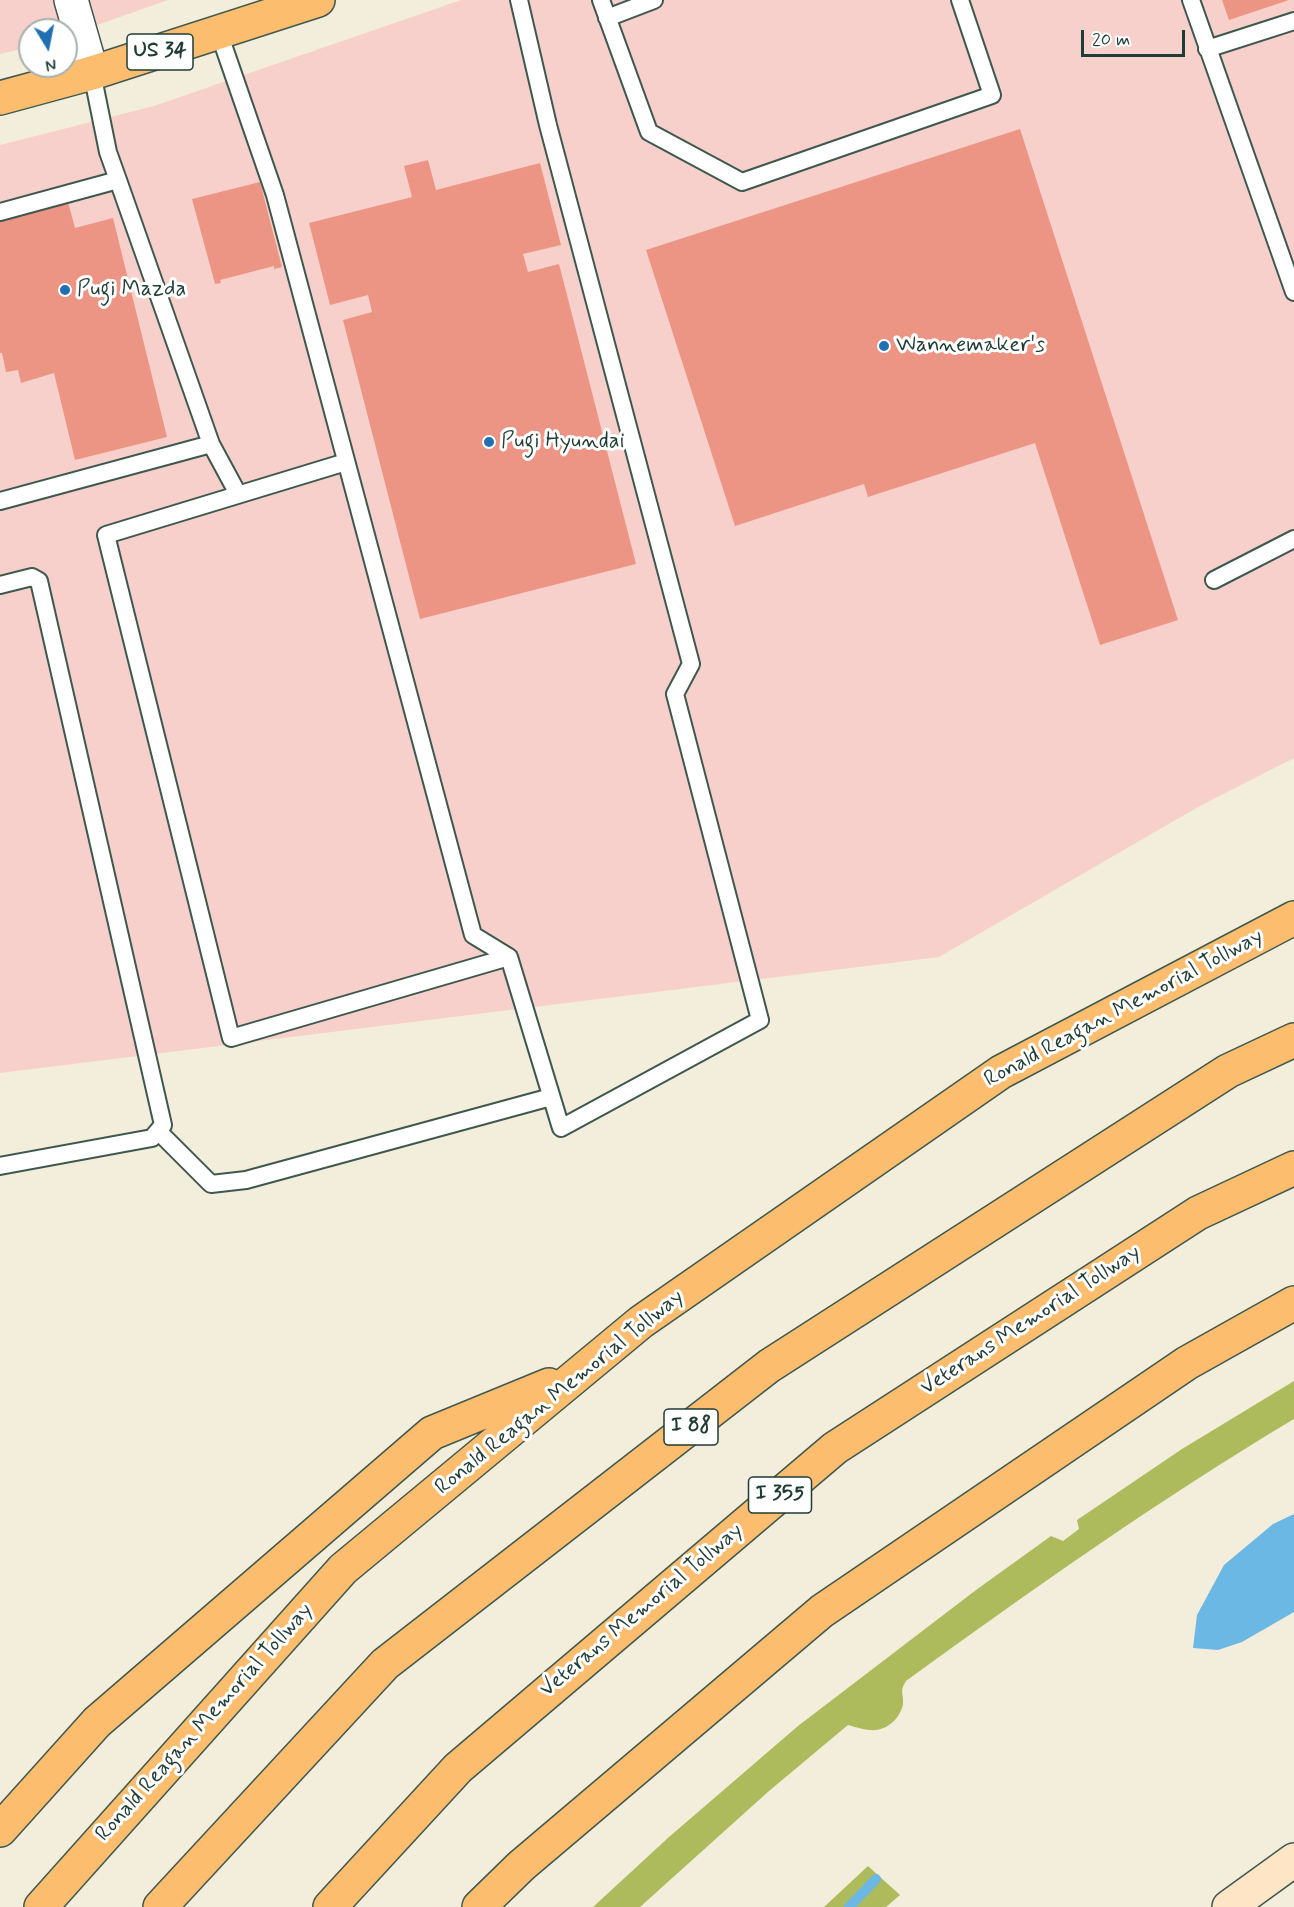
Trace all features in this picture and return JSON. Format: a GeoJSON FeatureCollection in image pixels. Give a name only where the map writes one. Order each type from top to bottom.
{"type":"FeatureCollection","features":[{"type":"Feature","properties":{"kind":"main road","name":"US 34"},"geometry":{"type":"LineString","coordinates":[[0,98],[92,73],[309,2]]}},
{"type":"Feature","properties":{"kind":"main road","name":"Ronald Reagan Memorial Tollway"},"geometry":{"type":"LineString","coordinates":[[41,1907],[343,1569],[641,1322],[1001,1072],[1294,918]]}},
{"type":"Feature","properties":{"kind":"main road","name":"I 88"},"geometry":{"type":"LineString","coordinates":[[160,1907],[385,1664],[769,1366],[1228,1071],[1294,1040]]}},
{"type":"Feature","properties":{"kind":"main road","name":"Veterans Memorial Tollway"},"geometry":{"type":"LineString","coordinates":[[330,1907],[458,1768],[835,1448],[1198,1213],[1294,1168]]}},
{"type":"Feature","properties":{"kind":"main road"},"geometry":{"type":"LineString","coordinates":[[479,1907],[521,1866],[822,1611],[1187,1363],[1294,1303]]}},
{"type":"Feature","properties":{"kind":"main road"},"geometry":{"type":"LineString","coordinates":[[0,1830],[97,1722],[432,1433],[581,1372]]}},
{"type":"Feature","properties":{"kind":"main road"},"geometry":{"type":"LineString","coordinates":[[1228,1907],[1294,1860]]}},
{"type":"Feature","properties":{"kind":"street"},"geometry":{"type":"LineString","coordinates":[[71,0],[92,73]]}},
{"type":"Feature","properties":{"kind":"lane"},"geometry":{"type":"LineString","coordinates":[[219,33],[274,195],[472,935],[509,957],[561,1128],[760,1020],[675,694],[692,663],[548,125],[519,0]]}},
{"type":"Feature","properties":{"kind":"lane"},"geometry":{"type":"LineString","coordinates":[[601,0],[649,132],[742,182],[992,95],[960,0]]}},
{"type":"Feature","properties":{"kind":"lane"},"geometry":{"type":"LineString","coordinates":[[607,18],[654,0]]}},
{"type":"Feature","properties":{"kind":"lane"},"geometry":{"type":"LineString","coordinates":[[1191,0],[1294,292]]}},
{"type":"Feature","properties":{"kind":"lane"},"geometry":{"type":"LineString","coordinates":[[1207,49],[1294,21]]}},
{"type":"Feature","properties":{"kind":"lane"},"geometry":{"type":"LineString","coordinates":[[92,73],[108,152],[211,444],[238,494]]}},
{"type":"Feature","properties":{"kind":"lane"},"geometry":{"type":"LineString","coordinates":[[0,212],[118,180]]}},
{"type":"Feature","properties":{"kind":"lane"},"geometry":{"type":"LineString","coordinates":[[0,501],[211,444]]}},
{"type":"Feature","properties":{"kind":"lane"},"geometry":{"type":"LineString","coordinates":[[346,462],[106,535],[231,1038],[509,957]]}},
{"type":"Feature","properties":{"kind":"lane"},"geometry":{"type":"LineString","coordinates":[[1214,580],[1294,539]]}},
{"type":"Feature","properties":{"kind":"lane"},"geometry":{"type":"LineString","coordinates":[[0,585],[32,577],[39,581],[164,1125],[152,1138],[0,1166]]}},
{"type":"Feature","properties":{"kind":"lane"},"geometry":{"type":"LineString","coordinates":[[158,1131],[211,1184],[246,1180],[551,1097]]}},
{"type":"Feature","properties":{"kind":"shaded area"},"geometry":{"type":"Polygon","coordinates":[[[0,0],[168,0],[78,32],[78,18],[18,18],[18,50],[0,54],[0,0]]]}},
{"type":"Feature","properties":{"kind":"shaded area"},"geometry":{"type":"Polygon","coordinates":[[[461,0],[1294,0],[1294,758],[1198,807],[939,957],[0,1073],[0,145],[154,106],[461,0]]]}},
{"type":"Feature","properties":{"kind":"green space"},"geometry":{"type":"Polygon","coordinates":[[[1294,1381],[1294,1419],[1244,1449],[1097,1546],[906,1681],[902,1690],[902,1709],[888,1725],[872,1730],[848,1725],[769,1791],[640,1907],[593,1907],[669,1837],[798,1726],[976,1590],[1051,1536],[1063,1541],[1079,1529],[1077,1520],[1182,1449],[1294,1381]]]}},
{"type":"Feature","properties":{"kind":"green space"},"geometry":{"type":"Polygon","coordinates":[[[868,1866],[900,1895],[886,1907],[824,1907],[868,1866]]]}},
{"type":"Feature","properties":{"kind":"water"},"geometry":{"type":"Polygon","coordinates":[[[1294,1514],[1294,1612],[1242,1642],[1218,1650],[1193,1648],[1197,1615],[1224,1565],[1273,1524],[1294,1514]]]}},
{"type":"Feature","properties":{"kind":"building"},"geometry":{"type":"Polygon","coordinates":[[[1222,0],[1289,0],[1229,20],[1222,0]]]}},
{"type":"Feature","properties":{"kind":"building","name":"Wannemaker's"},"geometry":{"type":"Polygon","coordinates":[[[1020,129],[1178,620],[1100,645],[1035,443],[868,497],[864,484],[735,526],[646,250],[1020,129]]]}},
{"type":"Feature","properties":{"kind":"building","name":"Pugi Hyundai"},"geometry":{"type":"Polygon","coordinates":[[[428,160],[436,190],[540,163],[561,245],[523,254],[528,272],[559,264],[636,564],[420,619],[343,320],[372,312],[368,295],[330,305],[309,223],[412,197],[404,166],[428,160]]]}},
{"type":"Feature","properties":{"kind":"building"},"geometry":{"type":"Polygon","coordinates":[[[260,182],[282,267],[274,269],[274,266],[220,280],[221,283],[215,284],[192,199],[260,182]]]}},
{"type":"Feature","properties":{"kind":"building","name":"Pugi Mazda"},"geometry":{"type":"Polygon","coordinates":[[[68,202],[75,228],[113,218],[167,437],[75,460],[54,373],[21,383],[18,370],[6,372],[2,353],[0,353],[0,220],[68,202]]]}},
{"type":"Feature","properties":{"kind":"waterway"},"geometry":{"type":"LineString","coordinates":[[849,1907],[876,1879]]}},
{"type":"Feature","properties":{"kind":"place","name":"Pugi Mazda"},"geometry":{"type":"Point","coordinates":[65,290]}},
{"type":"Feature","properties":{"kind":"place","name":"Wannemaker's"},"geometry":{"type":"Point","coordinates":[884,346]}},
{"type":"Feature","properties":{"kind":"place","name":"Pugi Hyundai"},"geometry":{"type":"Point","coordinates":[489,442]}}]}
